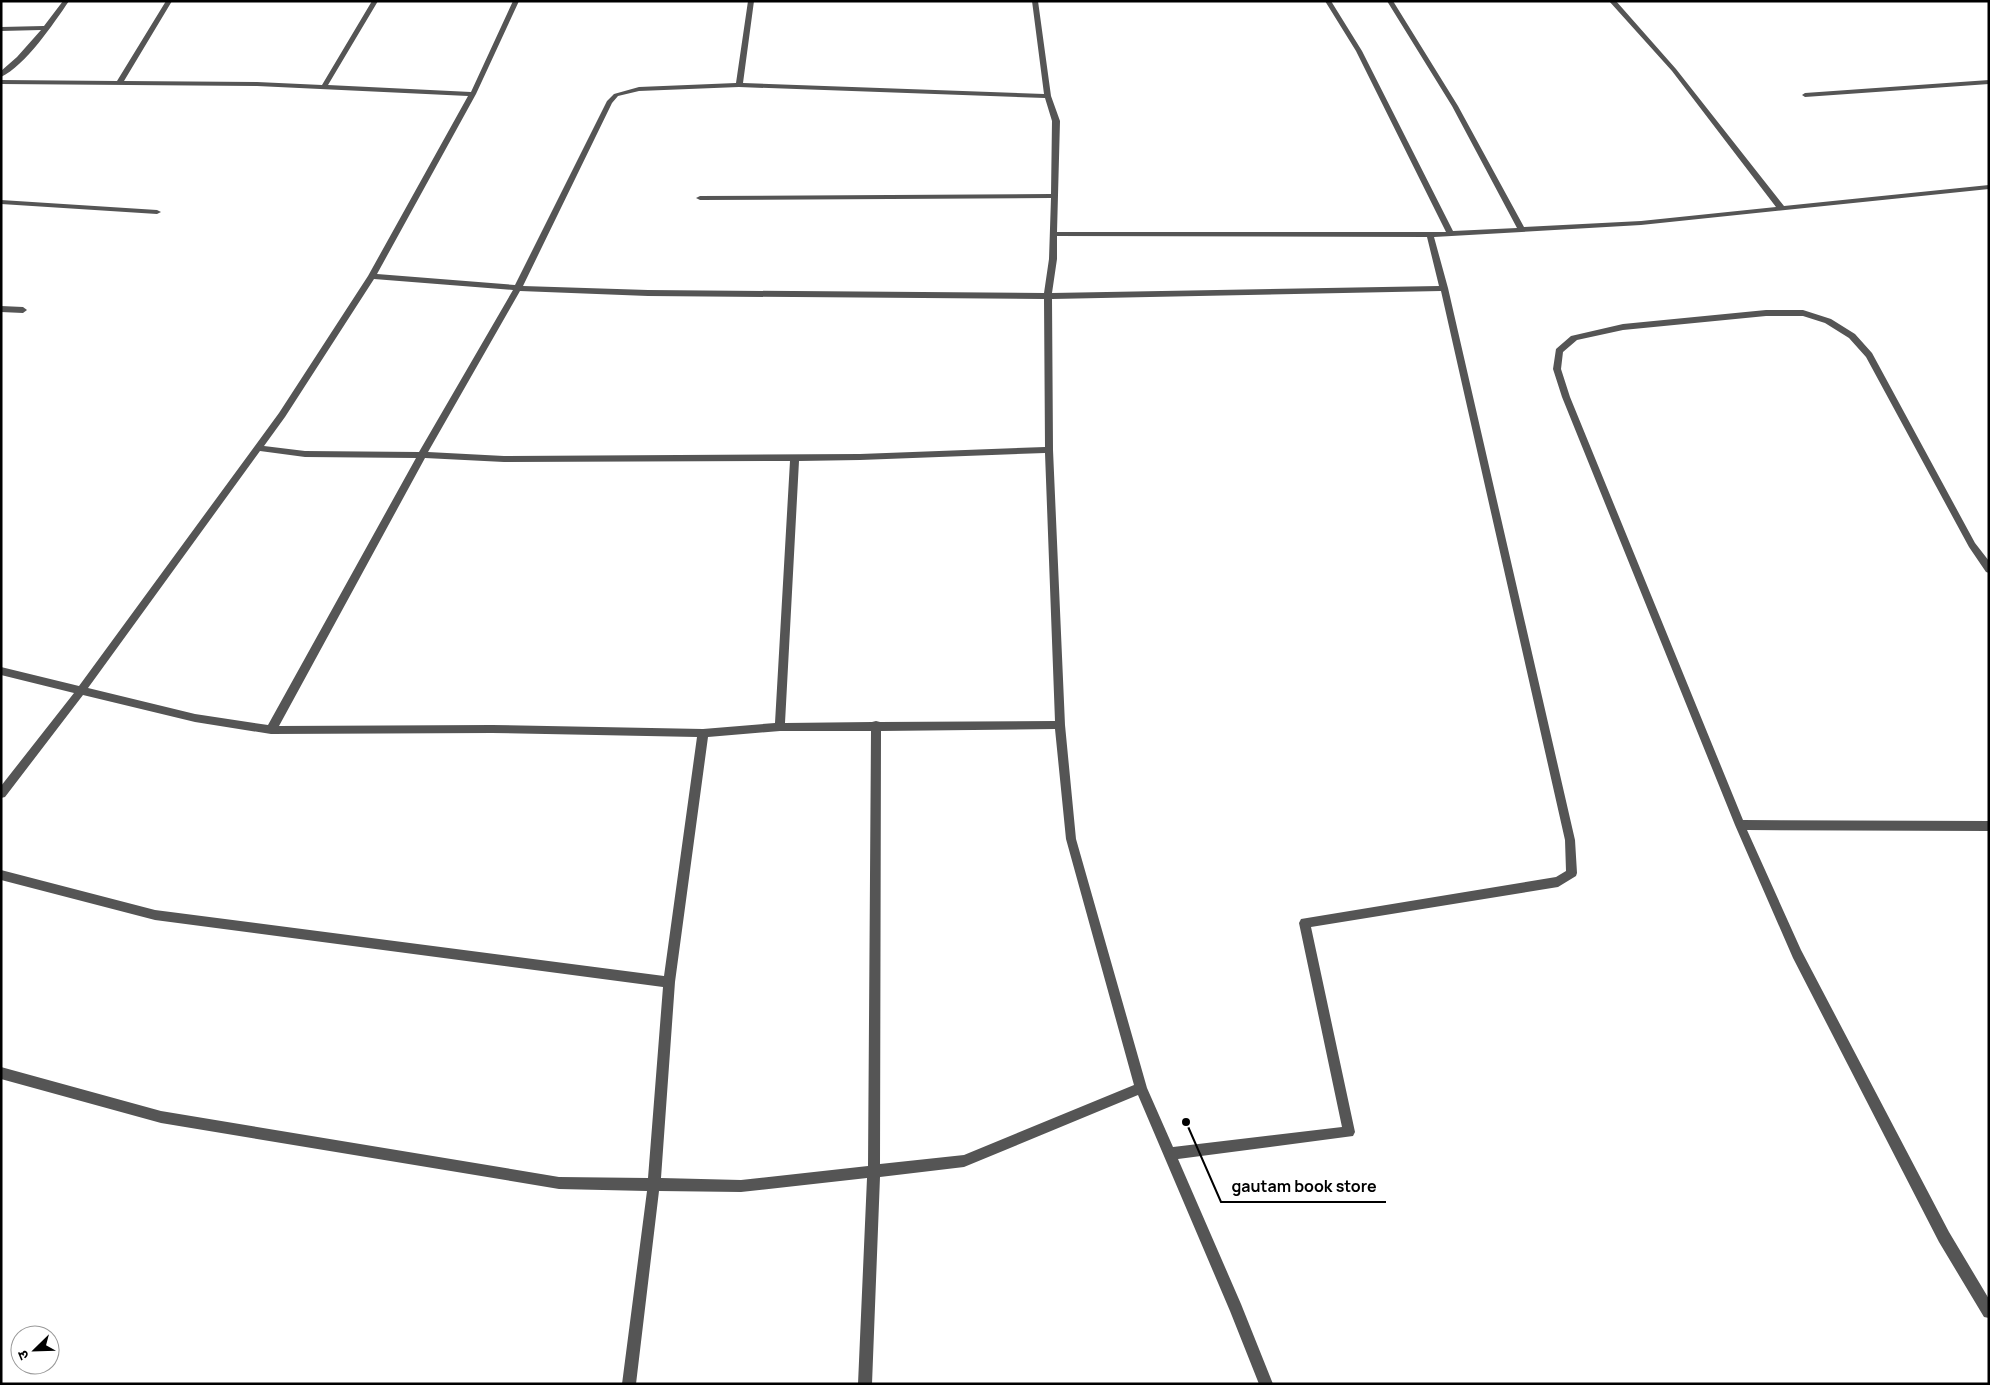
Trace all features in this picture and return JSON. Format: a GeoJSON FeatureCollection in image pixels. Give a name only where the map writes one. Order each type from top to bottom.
{"type":"FeatureCollection","features":[{"type":"Feature","properties":{"kind":"street"},"geometry":{"type":"LineString","coordinates":[[1,75],[13,66],[47,28],[66,1]]}},
{"type":"Feature","properties":{"kind":"street"},"geometry":{"type":"LineString","coordinates":[[119,84],[169,1]]}},
{"type":"Feature","properties":{"kind":"street"},"geometry":{"type":"LineString","coordinates":[[324,87],[375,1]]}},
{"type":"Feature","properties":{"kind":"street"},"geometry":{"type":"LineString","coordinates":[[1,794],[80,692],[282,415],[372,276],[473,94],[516,1]]}},
{"type":"Feature","properties":{"kind":"street"},"geometry":{"type":"LineString","coordinates":[[739,85],[752,1]]}},
{"type":"Feature","properties":{"kind":"street"},"geometry":{"type":"LineString","coordinates":[[1035,1],[1048,96],[1056,122],[1053,259],[1048,296],[1048,450],[1060,725],[1071,839],[1141,1088],[1236,1309],[1266,1384]]}},
{"type":"Feature","properties":{"kind":"street"},"geometry":{"type":"LineString","coordinates":[[1328,1],[1359,52],[1451,234]]}},
{"type":"Feature","properties":{"kind":"street"},"geometry":{"type":"LineString","coordinates":[[1390,1],[1455,106],[1522,230]]}},
{"type":"Feature","properties":{"kind":"street"},"geometry":{"type":"LineString","coordinates":[[1612,1],[1674,70],[1782,209]]}},
{"type":"Feature","properties":{"kind":"street"},"geometry":{"type":"LineString","coordinates":[[1,29],[47,28]]}},
{"type":"Feature","properties":{"kind":"street"},"geometry":{"type":"LineString","coordinates":[[1,82],[257,84],[473,94]]}},
{"type":"Feature","properties":{"kind":"street"},"geometry":{"type":"LineString","coordinates":[[1805,95],[1989,82]]}},
{"type":"Feature","properties":{"kind":"street"},"geometry":{"type":"LineString","coordinates":[[271,730],[422,455],[518,288],[609,102],[616,95],[639,89],[739,85],[1048,96]]}},
{"type":"Feature","properties":{"kind":"street"},"geometry":{"type":"LineString","coordinates":[[1054,234],[1451,234],[1641,223],[1989,187]]}},
{"type":"Feature","properties":{"kind":"street"},"geometry":{"type":"LineString","coordinates":[[700,198],[1054,196]]}},
{"type":"Feature","properties":{"kind":"street"},"geometry":{"type":"LineString","coordinates":[[1,202],[157,212]]}},
{"type":"Feature","properties":{"kind":"street"},"geometry":{"type":"LineString","coordinates":[[1170,1154],[1349,1132],[1305,923],[1558,882],[1572,873],[1570,840],[1444,288],[1430,235]]}},
{"type":"Feature","properties":{"kind":"street"},"geometry":{"type":"LineString","coordinates":[[372,276],[518,288],[648,293],[1048,296],[1444,288]]}},
{"type":"Feature","properties":{"kind":"street"},"geometry":{"type":"LineString","coordinates":[[1,310],[23,310]]}},
{"type":"Feature","properties":{"kind":"street"},"geometry":{"type":"LineString","coordinates":[[1989,570],[1972,545],[1869,355],[1852,336],[1828,321],[1803,313],[1766,312],[1623,328],[1574,338],[1560,351],[1557,369],[1566,397],[1740,826],[1801,963],[1944,1237],[1989,1312]]}},
{"type":"Feature","properties":{"kind":"street"},"geometry":{"type":"LineString","coordinates":[[258,448],[305,454],[504,458],[860,457],[1048,450]]}},
{"type":"Feature","properties":{"kind":"street"},"geometry":{"type":"LineString","coordinates":[[780,727],[795,457]]}},
{"type":"Feature","properties":{"kind":"street"},"geometry":{"type":"LineString","coordinates":[[1,672],[195,718],[271,730],[492,729],[703,734],[780,727],[1060,725]]}},
{"type":"Feature","properties":{"kind":"street"},"geometry":{"type":"LineString","coordinates":[[865,1384],[874,1171],[876,725]]}},
{"type":"Feature","properties":{"kind":"street"},"geometry":{"type":"LineString","coordinates":[[629,1384],[654,1184],[670,982],[703,734]]}},
{"type":"Feature","properties":{"kind":"street"},"geometry":{"type":"LineString","coordinates":[[1740,826],[1989,826]]}},
{"type":"Feature","properties":{"kind":"street"},"geometry":{"type":"LineString","coordinates":[[1,875],[155,915],[670,982]]}},
{"type":"Feature","properties":{"kind":"street"},"geometry":{"type":"LineString","coordinates":[[1,1073],[161,1117],[559,1183],[741,1186],[964,1161],[1141,1088]]}},
{"type":"Feature","properties":{"kind":"place","name":"gautam book store"},"geometry":{"type":"Point","coordinates":[1186,1122]}}]}
